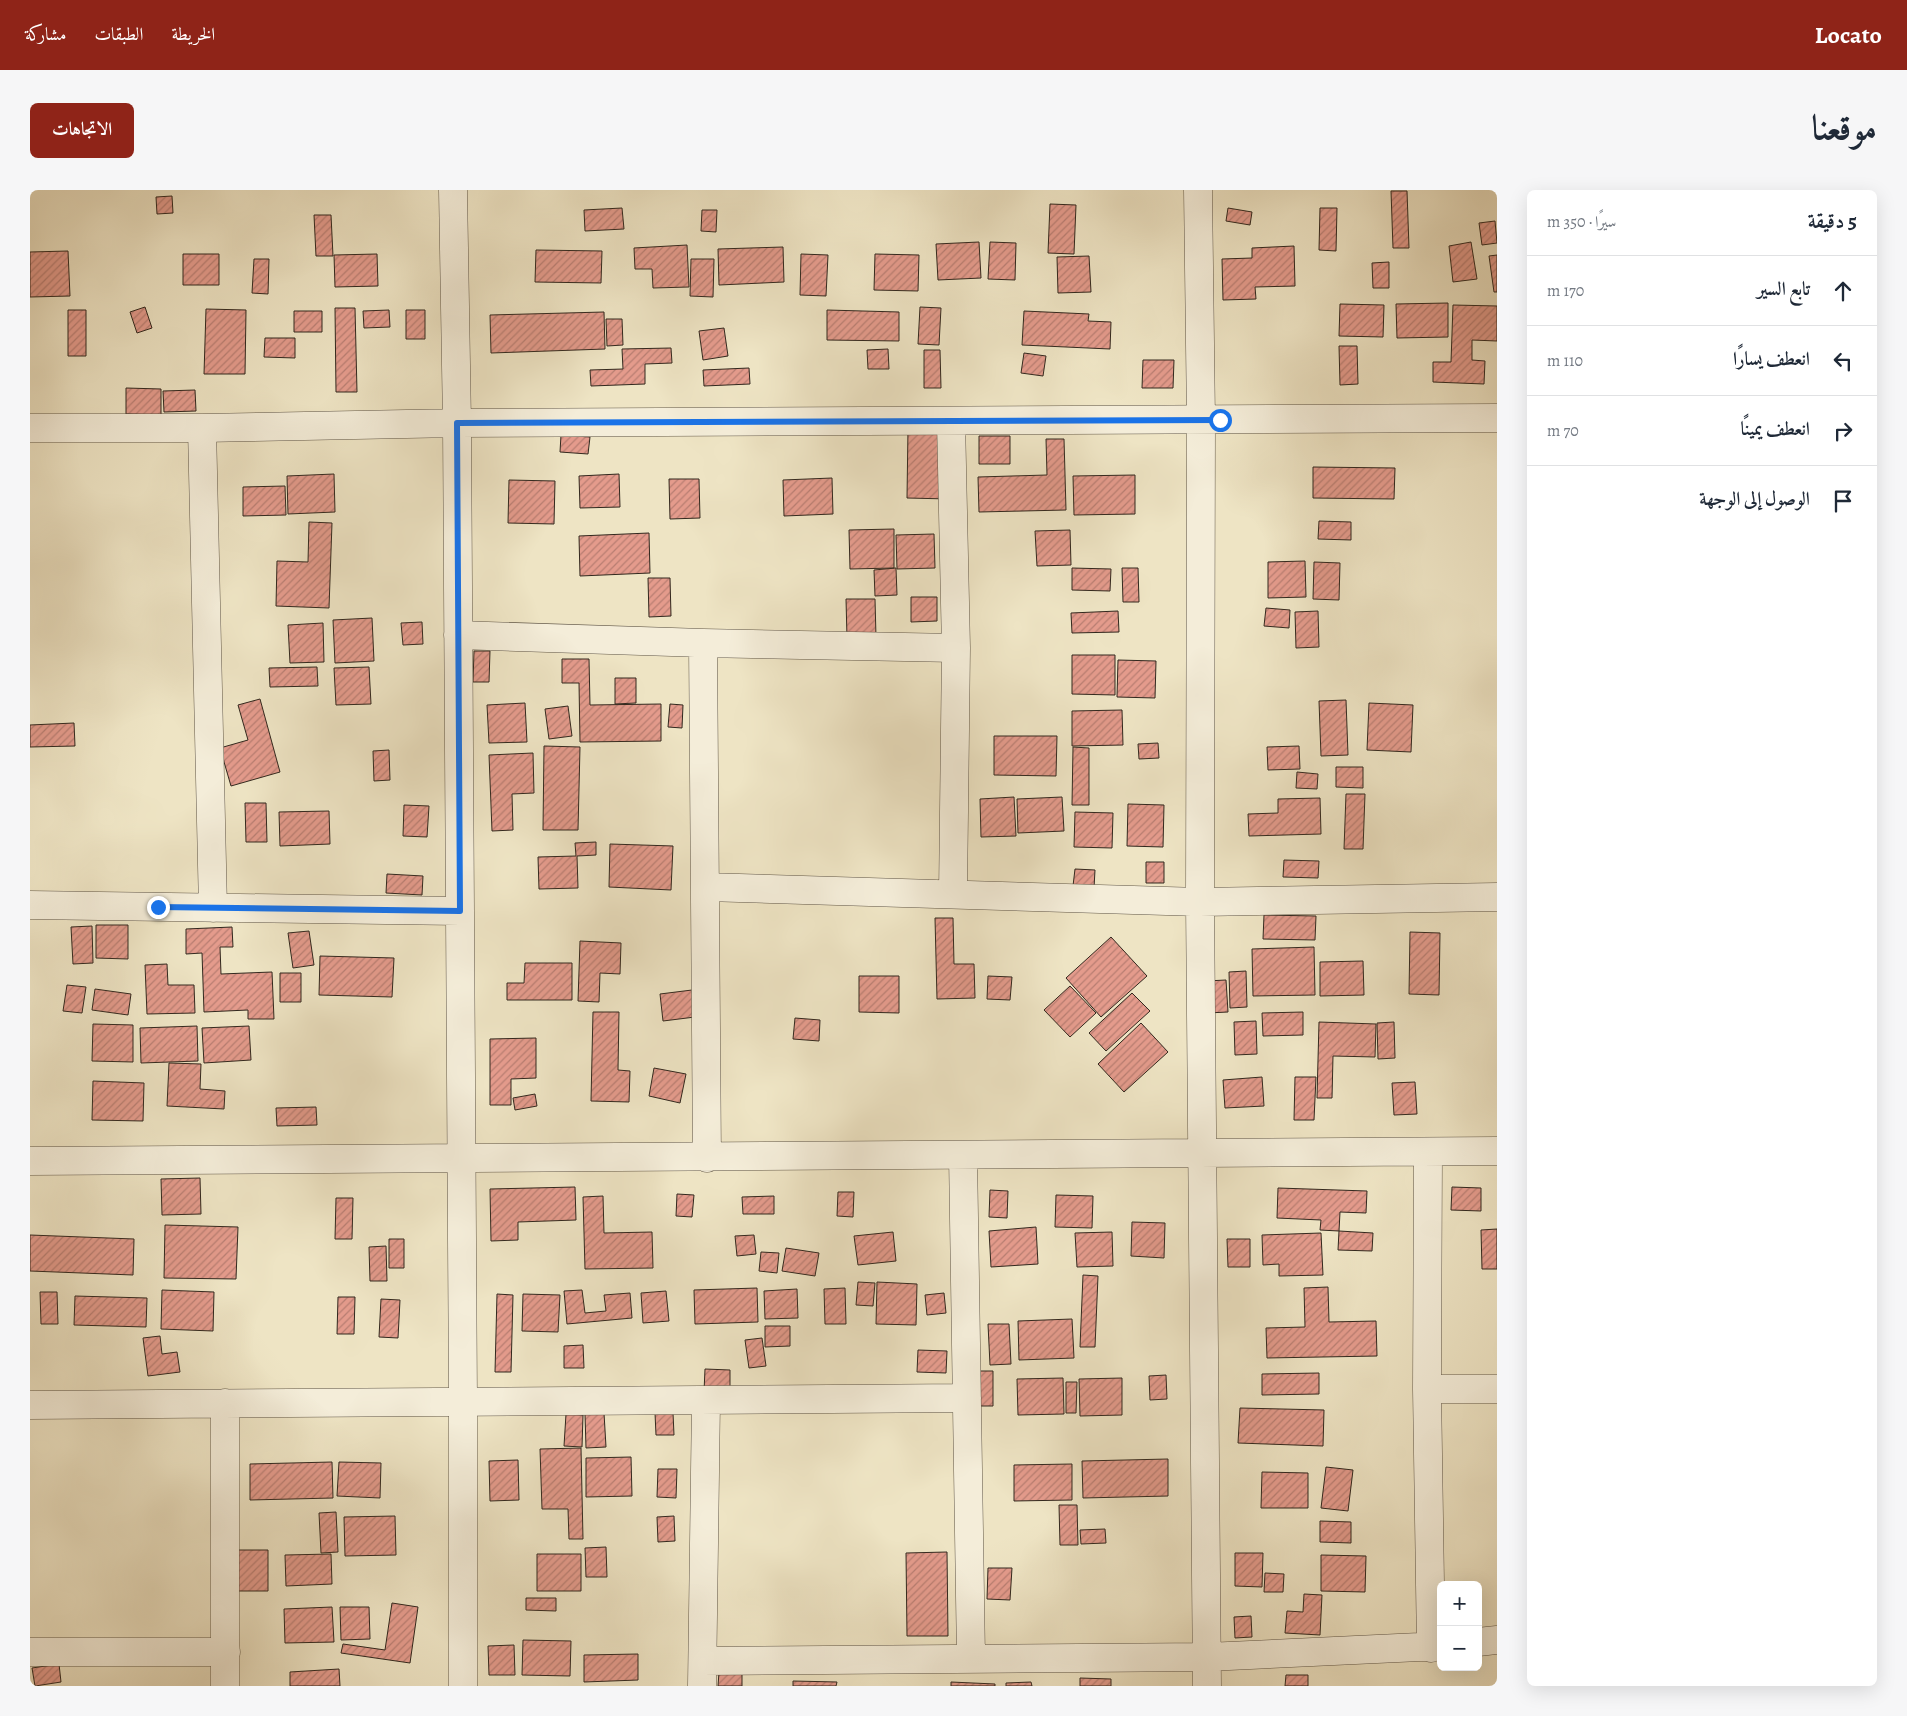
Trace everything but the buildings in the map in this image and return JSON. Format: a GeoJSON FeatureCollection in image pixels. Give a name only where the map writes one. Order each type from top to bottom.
{"type":"FeatureCollection","features":[{"type":"Feature","properties":{"kind":"street"},"geometry":{"type":"LineString","coordinates":[[453,190],[457,423],[463,1686]]}},
{"type":"Feature","properties":{"kind":"street"},"geometry":{"type":"LineString","coordinates":[[1198,190],[1201,420],[1200,902],[1204,1153],[1207,1686]]}},
{"type":"Feature","properties":{"kind":"street"},"geometry":{"type":"LineString","coordinates":[[30,428],[202,428],[457,423],[1497,418]]}},
{"type":"Feature","properties":{"kind":"street"},"geometry":{"type":"LineString","coordinates":[[951,421],[956,648],[953,894]]}},
{"type":"Feature","properties":{"kind":"street"},"geometry":{"type":"LineString","coordinates":[[202,428],[214,908]]}},
{"type":"Feature","properties":{"kind":"street"},"geometry":{"type":"LineString","coordinates":[[458,636],[956,648]]}},
{"type":"Feature","properties":{"kind":"street"},"geometry":{"type":"LineString","coordinates":[[702,643],[706,887],[707,1158]]}},
{"type":"Feature","properties":{"kind":"street"},"geometry":{"type":"LineString","coordinates":[[706,887],[820,892],[1200,902],[1497,897]]}},
{"type":"Feature","properties":{"kind":"street"},"geometry":{"type":"LineString","coordinates":[[30,905],[460,911]]}},
{"type":"Feature","properties":{"kind":"street"},"geometry":{"type":"LineString","coordinates":[[30,1161],[707,1158],[1497,1151]]}},
{"type":"Feature","properties":{"kind":"street"},"geometry":{"type":"LineString","coordinates":[[706,1400],[702,1674],[971,1658],[1206,1657],[1436,1647],[1428,1389],[1428,1152]]}},
{"type":"Feature","properties":{"kind":"street"},"geometry":{"type":"LineString","coordinates":[[962,1155],[971,1658]]}},
{"type":"Feature","properties":{"kind":"street"},"geometry":{"type":"LineString","coordinates":[[1428,1389],[1497,1389]]}},
{"type":"Feature","properties":{"kind":"street"},"geometry":{"type":"LineString","coordinates":[[30,1404],[967,1398]]}},
{"type":"Feature","properties":{"kind":"street"},"geometry":{"type":"LineString","coordinates":[[225,1403],[225,1686]]}},
{"type":"Feature","properties":{"kind":"street"},"geometry":{"type":"LineString","coordinates":[[1482,1642],[1497,1640]]}},
{"type":"Feature","properties":{"kind":"street"},"geometry":{"type":"LineString","coordinates":[[30,1652],[226,1652]]}},
{"type":"Feature","properties":{"kind":"route"},"geometry":{"type":"LineString","coordinates":[[158,907],[460,911],[457,423],[1220,420]]}}]}
